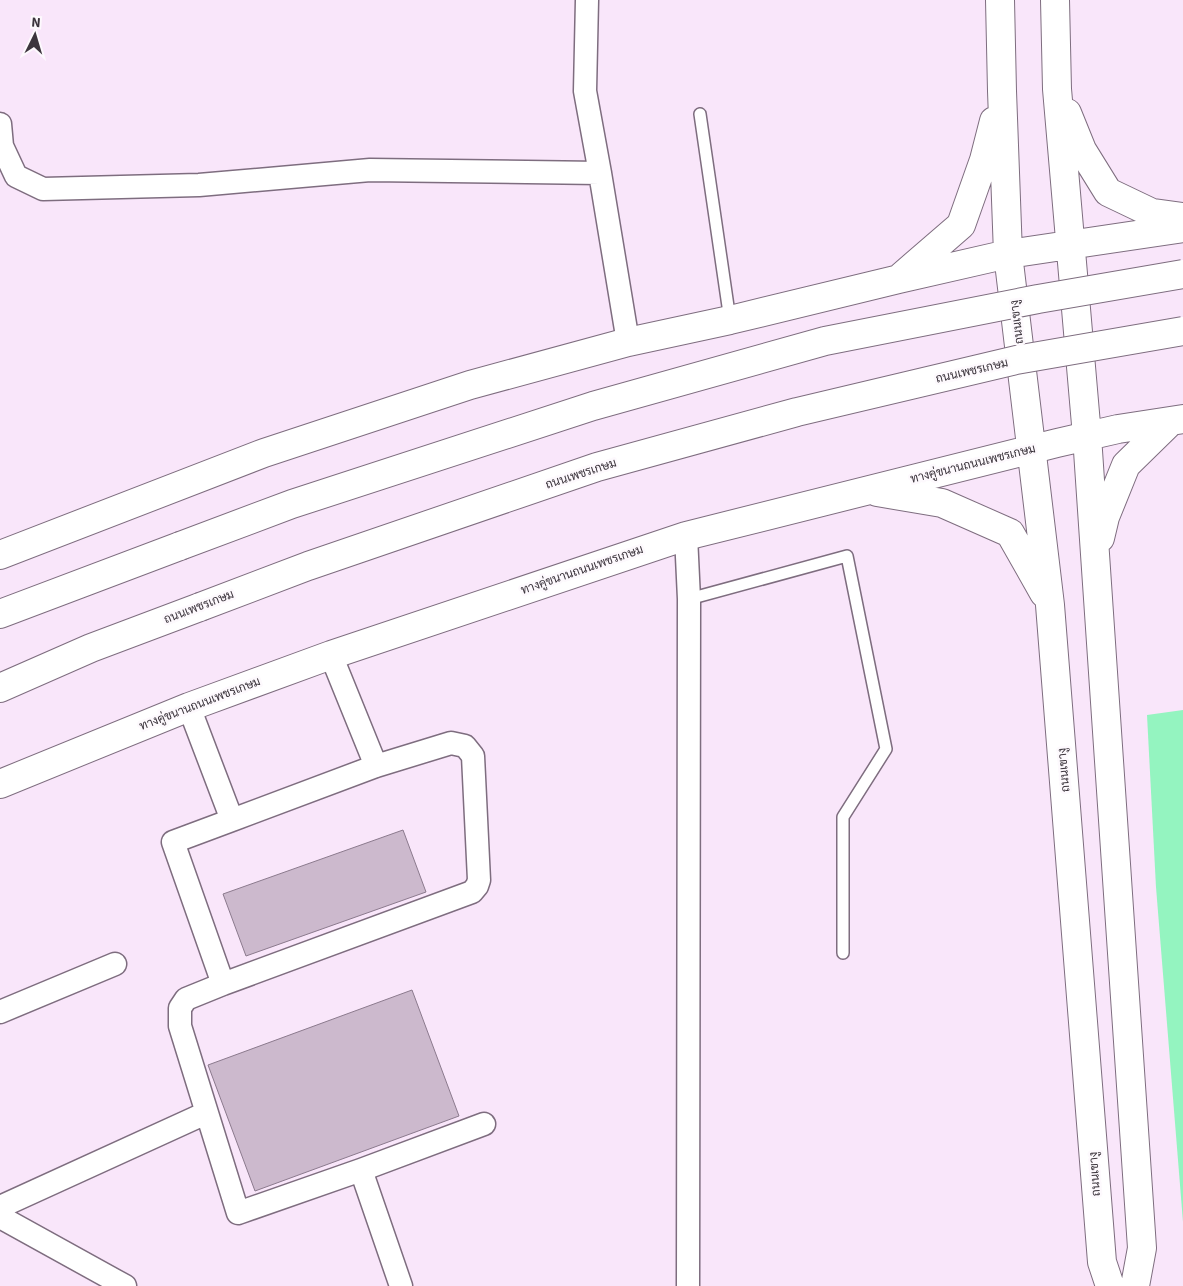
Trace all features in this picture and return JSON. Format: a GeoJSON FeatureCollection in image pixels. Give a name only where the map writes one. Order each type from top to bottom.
{"type":"FeatureCollection","features":[{"type":"Feature","properties":{"kind":"main road","name":"ถนนเขางู"},"geometry":{"type":"LineString","coordinates":[[1000,0],[1008,254],[1050,605],[1102,1262],[1110,1286]]}},
{"type":"Feature","properties":{"kind":"main road"},"geometry":{"type":"LineString","coordinates":[[1055,0],[1057,89],[1086,436],[1142,1248],[1135,1286]]}},
{"type":"Feature","properties":{"kind":"main road"},"geometry":{"type":"LineString","coordinates":[[1057,89],[1082,150],[1108,192],[1152,213],[1183,217]]}},
{"type":"Feature","properties":{"kind":"main road"},"geometry":{"type":"LineString","coordinates":[[899,279],[961,225],[984,160],[1002,91]]}},
{"type":"Feature","properties":{"kind":"main road"},"geometry":{"type":"LineString","coordinates":[[0,555],[264,453],[470,385],[628,342],[730,320],[1008,254],[1183,228]]}},
{"type":"Feature","properties":{"kind":"main road"},"geometry":{"type":"LineString","coordinates":[[0,614],[292,504],[592,406],[816,344],[1038,299],[1183,274]]}},
{"type":"Feature","properties":{"kind":"main road","name":"ถนนเพชรเกษม"},"geometry":{"type":"LineString","coordinates":[[0,688],[92,648],[308,566],[597,468],[787,414],[1016,360],[1183,331]]}},
{"type":"Feature","properties":{"kind":"main road"},"geometry":{"type":"LineString","coordinates":[[1095,561],[1105,517],[1126,464],[1177,420]]}},
{"type":"Feature","properties":{"kind":"main road","name":"ทางคู่ขนานถนนเพชรเกษม"},"geometry":{"type":"LineString","coordinates":[[0,784],[189,707],[331,655],[686,536],[1086,436],[1177,420]]}},
{"type":"Feature","properties":{"kind":"main road"},"geometry":{"type":"LineString","coordinates":[[866,490],[942,503],[1010,533],[1050,605]]}},
{"type":"Feature","properties":{"kind":"street"},"geometry":{"type":"LineString","coordinates":[[587,0],[585,91],[628,342]]}},
{"type":"Feature","properties":{"kind":"street"},"geometry":{"type":"LineString","coordinates":[[0,124],[2,146],[16,176],[42,189],[199,185],[370,170],[600,173]]}},
{"type":"Feature","properties":{"kind":"street"},"geometry":{"type":"LineString","coordinates":[[686,536],[689,599],[688,1286]]}},
{"type":"Feature","properties":{"kind":"street"},"geometry":{"type":"LineString","coordinates":[[331,655],[376,766]]}},
{"type":"Feature","properties":{"kind":"street"},"geometry":{"type":"LineString","coordinates":[[189,707],[232,820]]}},
{"type":"Feature","properties":{"kind":"street"},"geometry":{"type":"LineString","coordinates":[[223,984],[173,842],[376,766],[451,743],[466,746],[473,756],[479,880],[472,892],[186,999],[180,1008],[180,1026],[238,1213],[484,1124]]}},
{"type":"Feature","properties":{"kind":"street"},"geometry":{"type":"LineString","coordinates":[[0,1012],[115,964]]}},
{"type":"Feature","properties":{"kind":"street"},"geometry":{"type":"LineString","coordinates":[[0,1207],[206,1113]]}},
{"type":"Feature","properties":{"kind":"street"},"geometry":{"type":"LineString","coordinates":[[360,1170],[402,1286]]}},
{"type":"Feature","properties":{"kind":"street"},"geometry":{"type":"LineString","coordinates":[[0,1217],[125,1286]]}},
{"type":"Feature","properties":{"kind":"lane"},"geometry":{"type":"LineString","coordinates":[[700,114],[730,320]]}},
{"type":"Feature","properties":{"kind":"lane"},"geometry":{"type":"LineString","coordinates":[[689,599],[847,556],[886,749],[843,817],[843,953]]}},
{"type":"Feature","properties":{"kind":"green space"},"geometry":{"type":"Polygon","coordinates":[[[1183,710],[1183,1222],[1156,887],[1147,715],[1183,710]]]}},
{"type":"Feature","properties":{"kind":"building"},"geometry":{"type":"Polygon","coordinates":[[[403,830],[426,892],[246,956],[223,894],[403,830]]]}},
{"type":"Feature","properties":{"kind":"building"},"geometry":{"type":"Polygon","coordinates":[[[412,990],[459,1116],[255,1191],[208,1065],[412,990]]]}}]}
